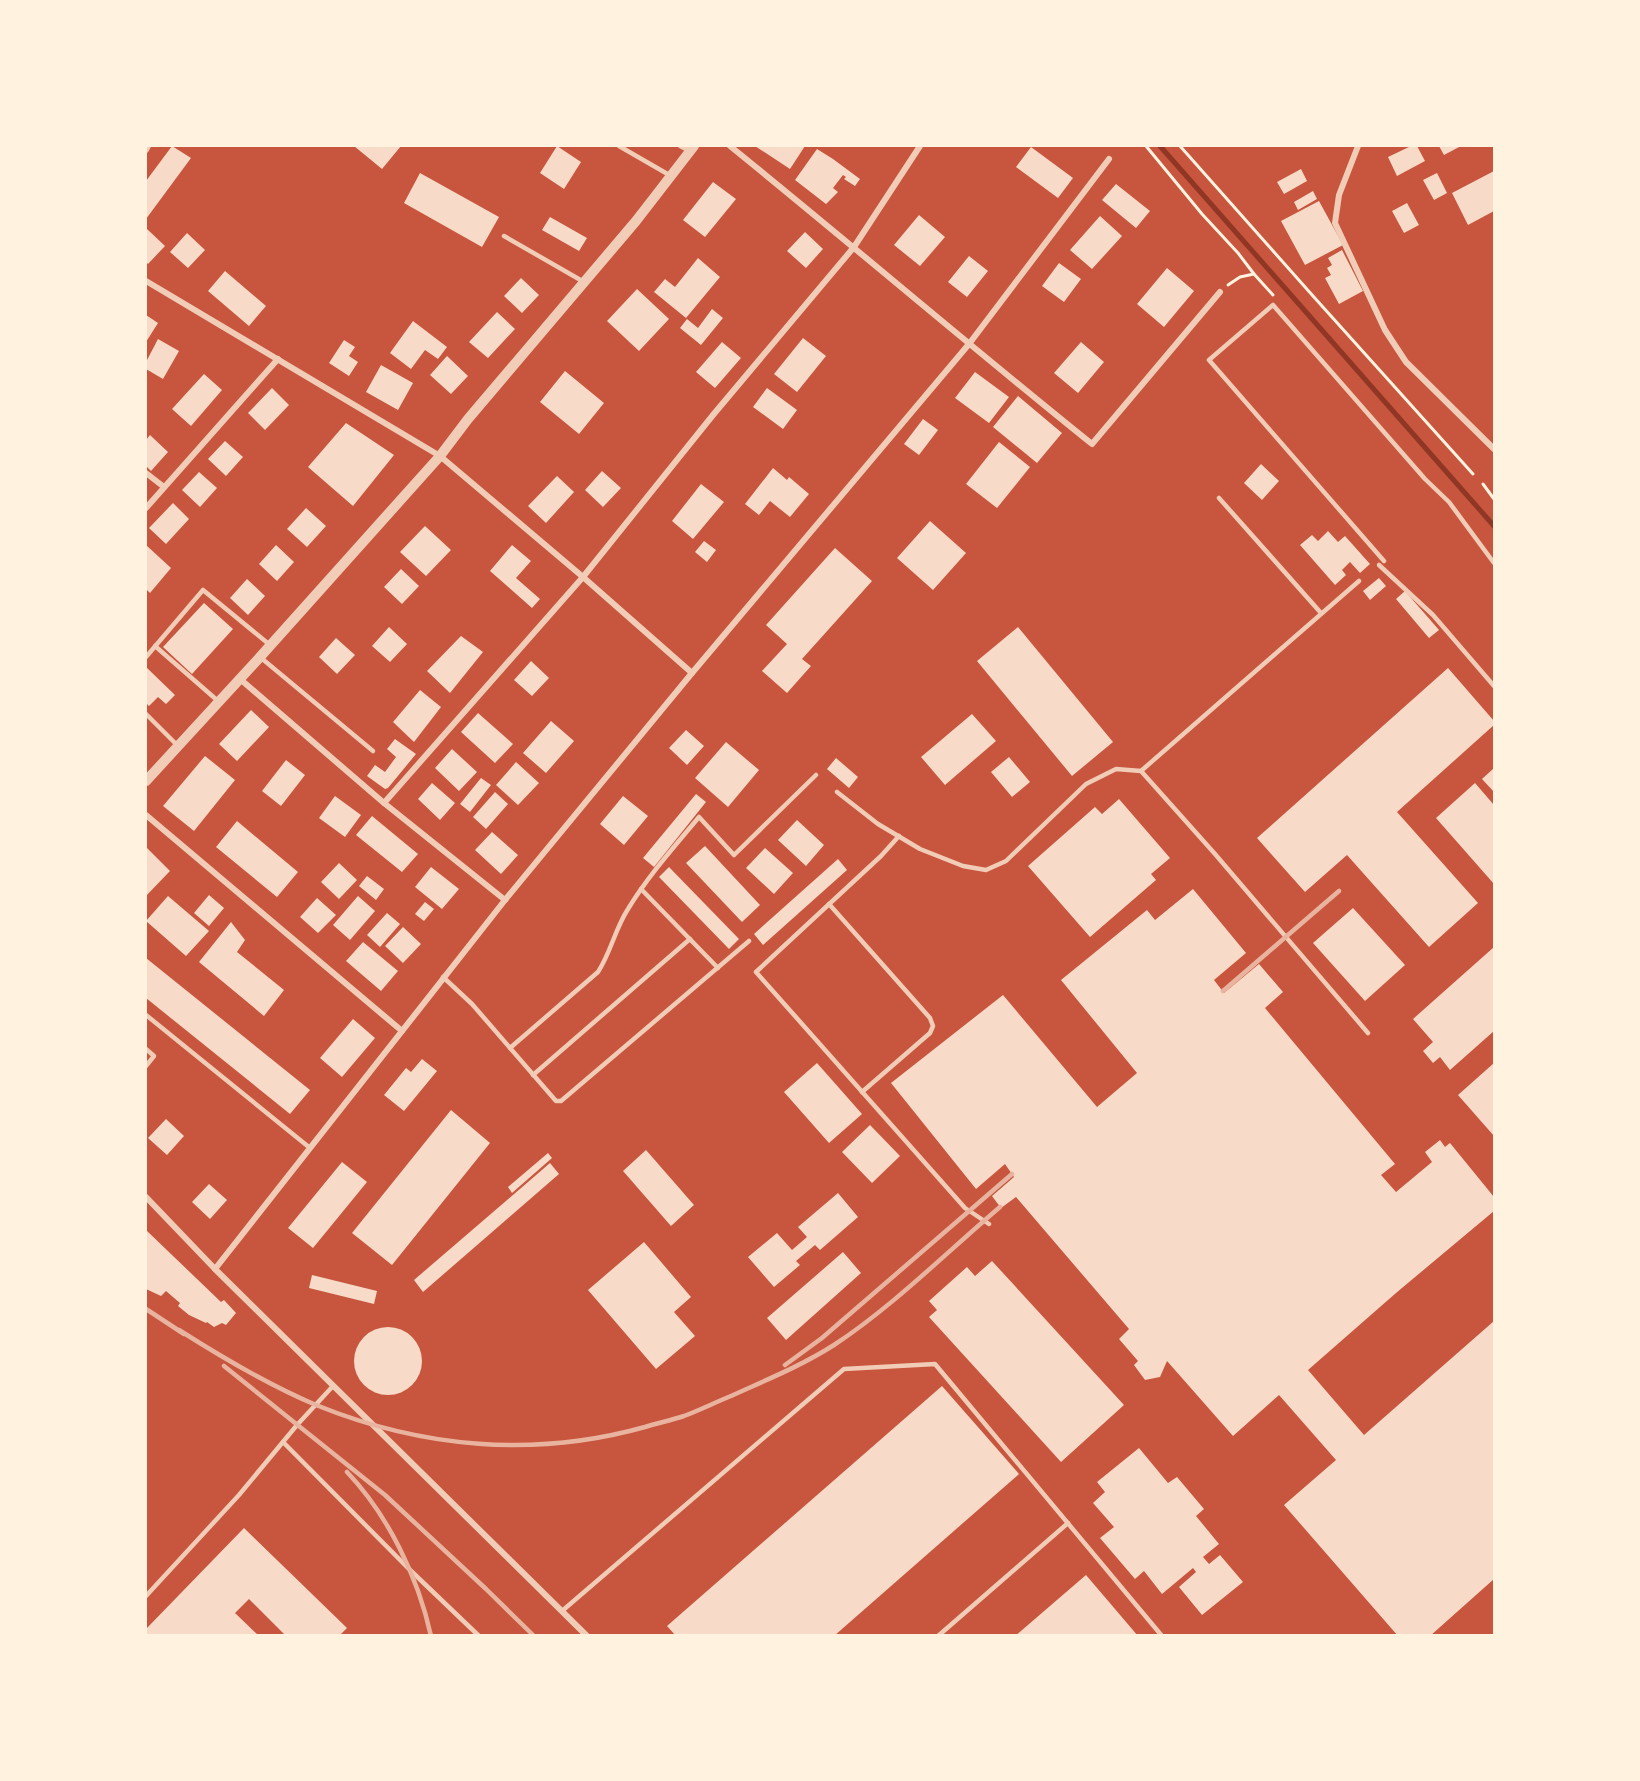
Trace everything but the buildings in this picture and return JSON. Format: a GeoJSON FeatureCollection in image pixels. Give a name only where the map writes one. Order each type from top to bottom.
{"type":"FeatureCollection","features":[{"type":"Feature","properties":{"kind":"street"},"geometry":{"type":"LineString","coordinates":[[146,150],[148,146]]}},
{"type":"Feature","properties":{"kind":"street"},"geometry":{"type":"LineString","coordinates":[[730,146],[1092,444],[1220,292]]}},
{"type":"Feature","properties":{"kind":"street"},"geometry":{"type":"LineString","coordinates":[[384,803],[583,577],[712,415],[854,247],[920,146]]}},
{"type":"Feature","properties":{"kind":"street"},"geometry":{"type":"LineString","coordinates":[[1358,146],[1339,195],[1335,223],[1385,330],[1406,362],[1494,449]]}},
{"type":"Feature","properties":{"kind":"street"},"geometry":{"type":"LineString","coordinates":[[146,781],[440,456],[468,419],[636,221],[692,148]]}},
{"type":"Feature","properties":{"kind":"street"},"geometry":{"type":"LineString","coordinates":[[215,1269],[505,900],[692,672],[969,345],[1109,159]]}},
{"type":"Feature","properties":{"kind":"street"},"geometry":{"type":"LineString","coordinates":[[146,281],[440,456],[692,672]]}},
{"type":"Feature","properties":{"kind":"street"},"geometry":{"type":"LineString","coordinates":[[146,508],[278,358]]}},
{"type":"Feature","properties":{"kind":"street"},"geometry":{"type":"LineString","coordinates":[[146,473],[164,487]]}},
{"type":"Feature","properties":{"kind":"street"},"geometry":{"type":"LineString","coordinates":[[240,679],[384,803],[505,900]]}},
{"type":"Feature","properties":{"kind":"street"},"geometry":{"type":"LineString","coordinates":[[146,815],[402,1031]]}},
{"type":"Feature","properties":{"kind":"street"},"geometry":{"type":"LineString","coordinates":[[146,1197],[215,1269],[587,1635]]}},
{"type":"Feature","properties":{"kind":"lane"},"geometry":{"type":"LineString","coordinates":[[619,146],[671,176]]}},
{"type":"Feature","properties":{"kind":"lane"},"geometry":{"type":"LineString","coordinates":[[680,146],[692,148]]}},
{"type":"Feature","properties":{"kind":"lane"},"geometry":{"type":"LineString","coordinates":[[504,236],[584,282]]}},
{"type":"Feature","properties":{"kind":"lane"},"geometry":{"type":"LineString","coordinates":[[1384,561],[1209,360],[1273,305],[1425,479],[1449,502],[1494,563]]}},
{"type":"Feature","properties":{"kind":"lane"},"geometry":{"type":"LineString","coordinates":[[1218,498],[1321,613]]}},
{"type":"Feature","properties":{"kind":"lane"},"geometry":{"type":"LineString","coordinates":[[1379,565],[1433,615],[1494,686]]}},
{"type":"Feature","properties":{"kind":"lane"},"geometry":{"type":"LineString","coordinates":[[1141,771],[1359,580]]}},
{"type":"Feature","properties":{"kind":"lane"},"geometry":{"type":"LineString","coordinates":[[146,657],[203,590],[271,645]]}},
{"type":"Feature","properties":{"kind":"lane"},"geometry":{"type":"LineString","coordinates":[[155,646],[218,701]]}},
{"type":"Feature","properties":{"kind":"lane"},"geometry":{"type":"LineString","coordinates":[[260,657],[373,751]]}},
{"type":"Feature","properties":{"kind":"lane"},"geometry":{"type":"LineString","coordinates":[[146,714],[178,746]]}},
{"type":"Feature","properties":{"kind":"lane"},"geometry":{"type":"LineString","coordinates":[[837,792],[878,824],[920,849],[963,866],[986,870],[1006,861],[1086,784],[1116,769],[1141,771],[1368,1034]]}},
{"type":"Feature","properties":{"kind":"lane"},"geometry":{"type":"LineString","coordinates":[[510,1048],[598,972],[606,960],[615,933],[627,910],[662,861],[699,818],[734,855],[816,775]]}},
{"type":"Feature","properties":{"kind":"lane"},"geometry":{"type":"LineString","coordinates":[[899,836],[881,856],[756,972],[965,1208],[989,1224]]}},
{"type":"Feature","properties":{"kind":"lane"},"geometry":{"type":"LineString","coordinates":[[641,889],[718,968]]}},
{"type":"Feature","properties":{"kind":"lane"},"geometry":{"type":"LineString","coordinates":[[829,904],[930,1018],[933,1026],[930,1034],[862,1092]]}},
{"type":"Feature","properties":{"kind":"lane"},"geometry":{"type":"LineString","coordinates":[[533,1076],[690,939]]}},
{"type":"Feature","properties":{"kind":"lane"},"geometry":{"type":"LineString","coordinates":[[443,977],[472,1004],[556,1101],[561,1101],[749,941]]}},
{"type":"Feature","properties":{"kind":"lane"},"geometry":{"type":"LineString","coordinates":[[146,1015],[310,1148]]}},
{"type":"Feature","properties":{"kind":"lane"},"geometry":{"type":"LineString","coordinates":[[146,1049],[154,1056],[146,1066]]}},
{"type":"Feature","properties":{"kind":"lane"},"geometry":{"type":"LineString","coordinates":[[562,1611],[844,1369],[935,1364],[1162,1635]]}},
{"type":"Feature","properties":{"kind":"lane"},"geometry":{"type":"LineString","coordinates":[[146,1596],[239,1496],[333,1386]]}},
{"type":"Feature","properties":{"kind":"lane"},"geometry":{"type":"LineString","coordinates":[[283,1442],[409,1569],[479,1635]]}},
{"type":"Feature","properties":{"kind":"lane"},"geometry":{"type":"LineString","coordinates":[[938,1635],[1068,1523]]}},
{"type":"Feature","properties":{"kind":"path"},"geometry":{"type":"LineString","coordinates":[[1146,146],[1275,298],[1273,305]]}},
{"type":"Feature","properties":{"kind":"path"},"geometry":{"type":"LineString","coordinates":[[1180,146],[1473,474]]}},
{"type":"Feature","properties":{"kind":"path"},"geometry":{"type":"LineString","coordinates":[[1220,292],[1240,277],[1254,274]]}},
{"type":"Feature","properties":{"kind":"path"},"geometry":{"type":"LineString","coordinates":[[1483,484],[1494,499]]}},
{"type":"Feature","properties":{"kind":"waterway"},"geometry":{"type":"LineString","coordinates":[[1160,146],[1494,526]]}},
{"type":"Feature","properties":{"kind":"railway"},"geometry":{"type":"LineString","coordinates":[[1223,991],[1339,891]]}},
{"type":"Feature","properties":{"kind":"railway"},"geometry":{"type":"LineString","coordinates":[[785,1365],[822,1338],[1012,1174]]}},
{"type":"Feature","properties":{"kind":"railway"},"geometry":{"type":"LineString","coordinates":[[179,1330],[212,1351],[298,1397],[356,1420],[397,1431],[479,1444],[562,1443],[603,1437],[684,1416],[822,1353],[877,1314],[1000,1207]]}},
{"type":"Feature","properties":{"kind":"railway"},"geometry":{"type":"LineString","coordinates":[[146,1309],[184,1334]]}},
{"type":"Feature","properties":{"kind":"railway"},"geometry":{"type":"LineString","coordinates":[[224,1366],[385,1495],[534,1636]]}},
{"type":"Feature","properties":{"kind":"railway"},"geometry":{"type":"LineString","coordinates":[[347,1472],[376,1507],[400,1548],[418,1592],[431,1636]]}}]}
